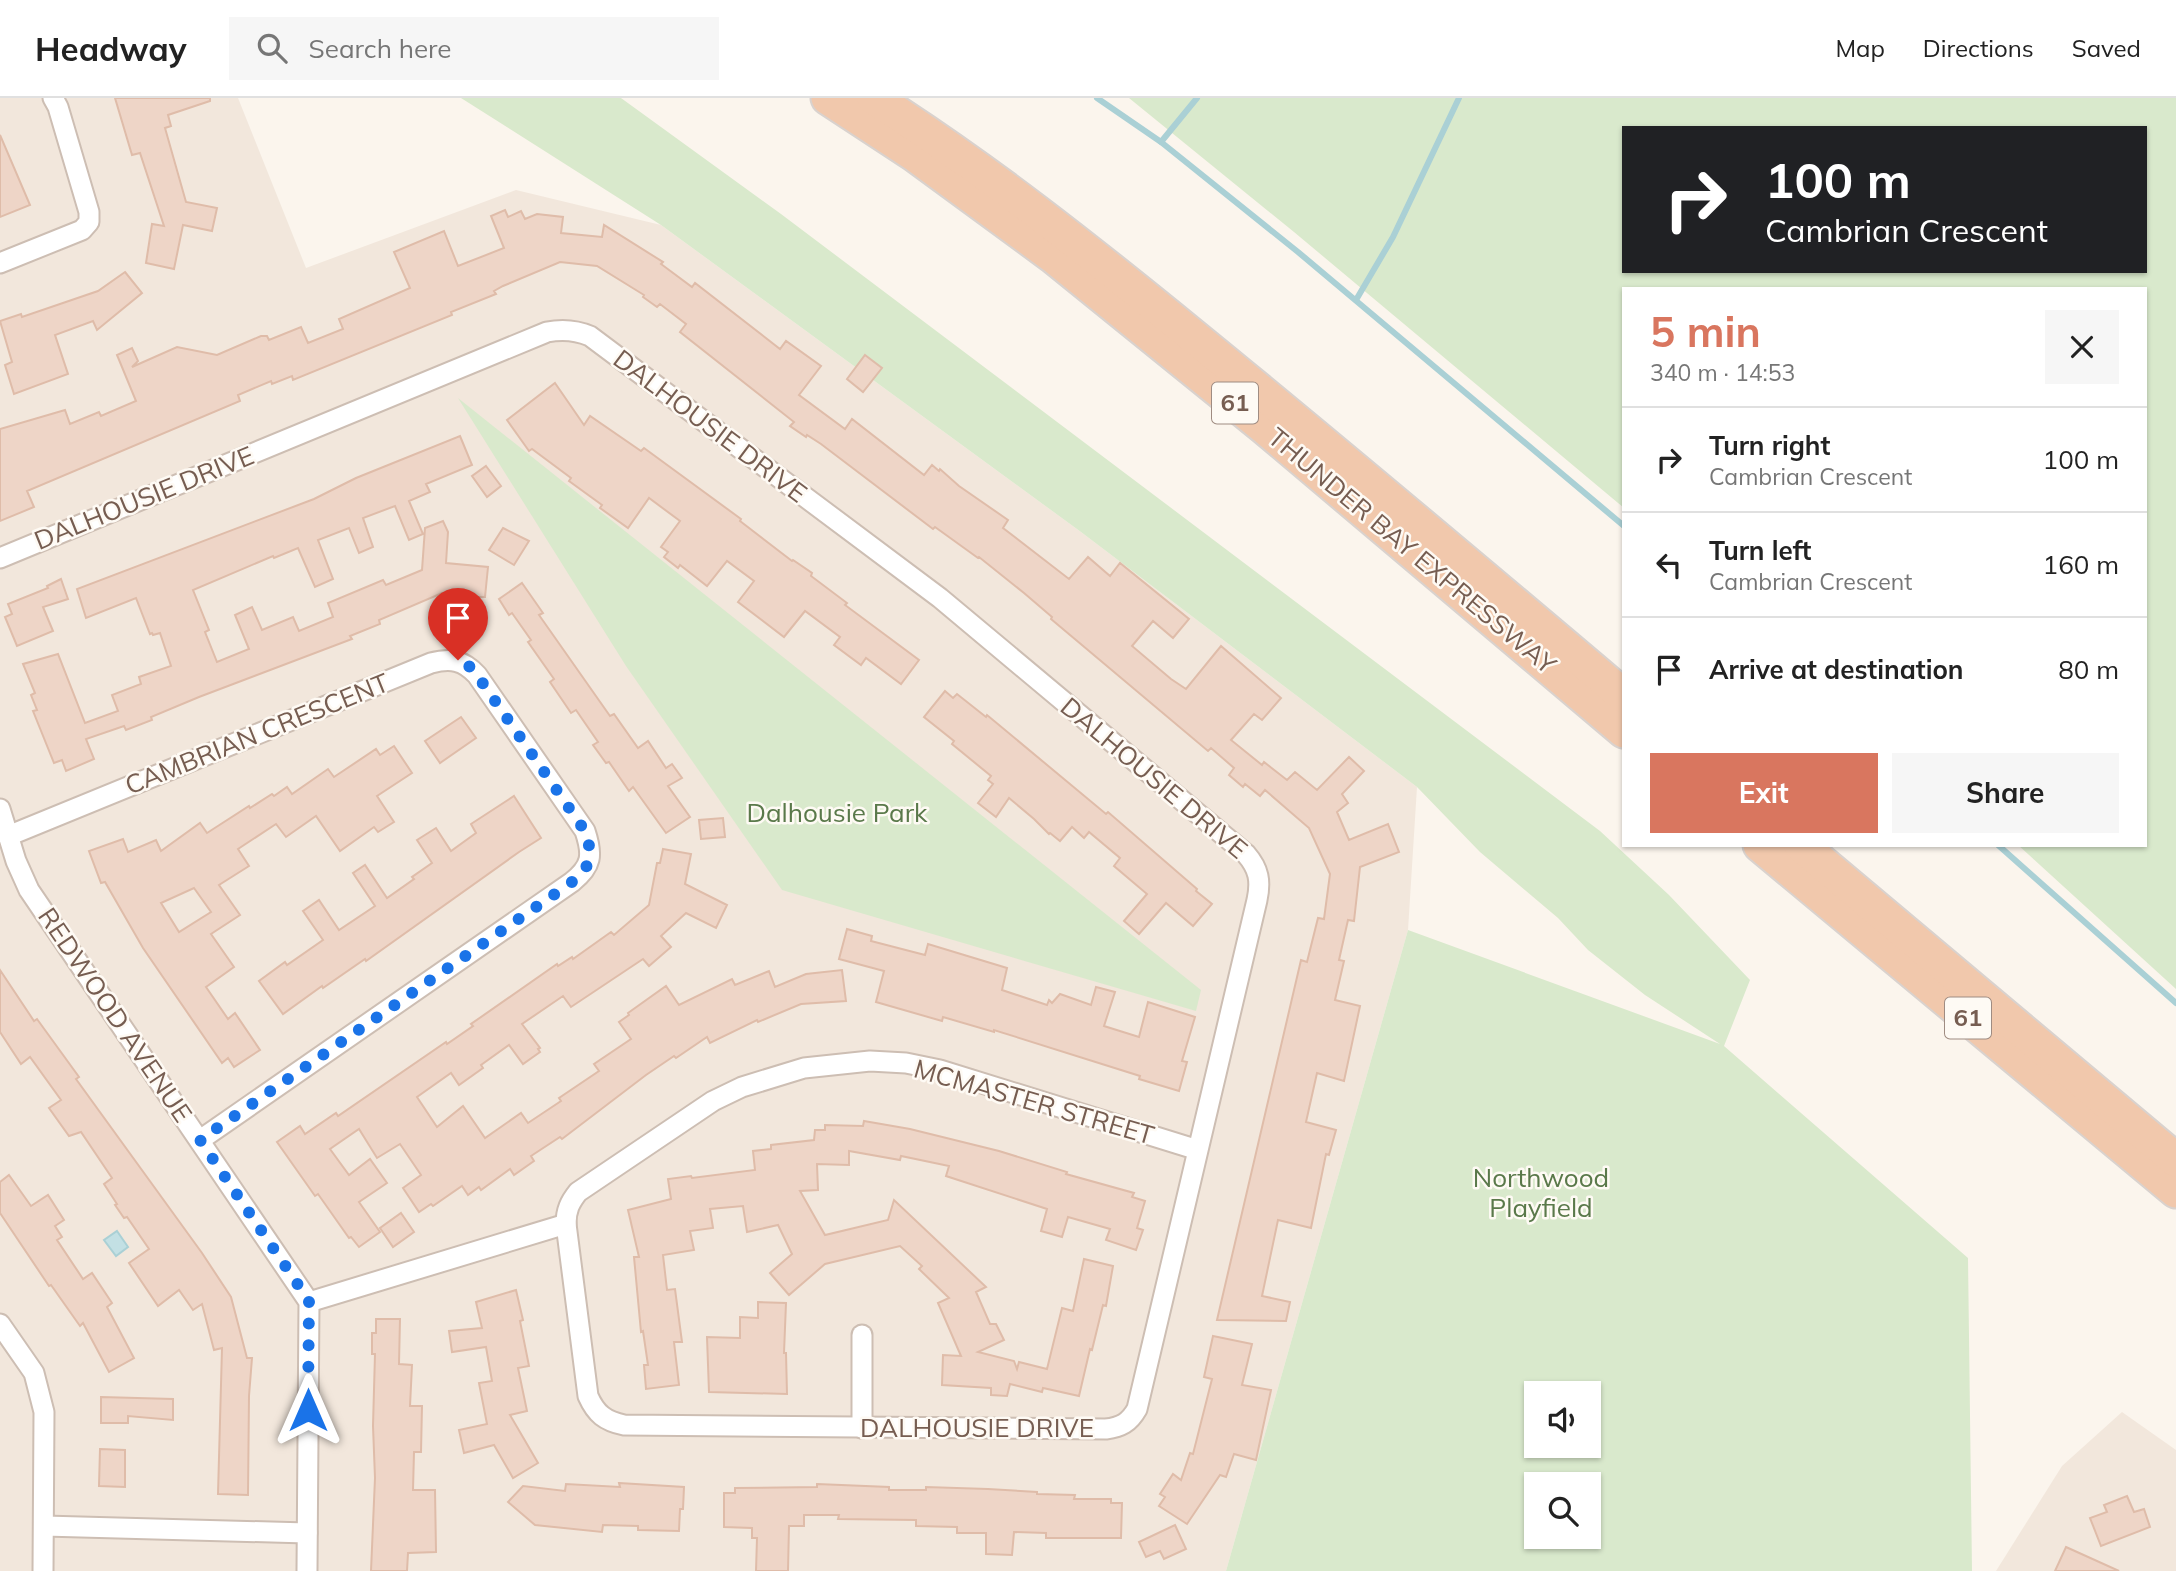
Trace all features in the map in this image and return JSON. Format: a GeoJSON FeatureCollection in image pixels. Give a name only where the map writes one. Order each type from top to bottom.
{"type":"FeatureCollection","features":[{"type":"Feature","properties":{"kind":"highway","name":"THUNDER BAY EXPRESSWAY"},"geometry":{"type":"LineString","coordinates":[[828,98],[915,155],[1054,257],[1264,427],[1622,729]]}},
{"type":"Feature","properties":{"kind":"highway","name":"THUNDER BAY EXPRESSWAY"},"geometry":{"type":"LineString","coordinates":[[874,98],[928,132],[1067,234],[1280,407],[1622,694]]}},
{"type":"Feature","properties":{"kind":"highway","name":"61"},"geometry":{"type":"LineString","coordinates":[[1762,847],[2176,1191]]}},
{"type":"Feature","properties":{"kind":"highway","name":"61"},"geometry":{"type":"LineString","coordinates":[[1803,847],[2176,1160]]}},
{"type":"Feature","properties":{"kind":"street"},"geometry":{"type":"LineString","coordinates":[[0,263],[82,230],[89,222],[89,212],[53,98]]}},
{"type":"Feature","properties":{"kind":"street","name":"DALHOUSIE DRIVE"},"geometry":{"type":"LineString","coordinates":[[0,558],[547,332],[569,330],[590,336],[940,598],[1254,863],[1259,874],[1258,900],[1137,1409],[1125,1424],[1106,1429],[624,1425],[611,1422],[600,1416],[588,1396],[566,1224]]}},
{"type":"Feature","properties":{"kind":"street","name":"CAMBRIAN CRESCENT"},"geometry":{"type":"LineString","coordinates":[[8,836],[431,663],[445,660],[458,660],[469,666],[477,675],[585,831],[590,845],[590,859],[585,872],[200,1140]]}},
{"type":"Feature","properties":{"kind":"street","name":"REDWOOD AVENUE"},"geometry":{"type":"LineString","coordinates":[[0,809],[29,890],[309,1301]]}},
{"type":"Feature","properties":{"kind":"street","name":"MCMASTER STREET"},"geometry":{"type":"LineString","coordinates":[[566,1224],[566,1211],[578,1192],[713,1101],[774,1076],[837,1063],[906,1063],[940,1070],[1198,1150]]}},
{"type":"Feature","properties":{"kind":"street"},"geometry":{"type":"LineString","coordinates":[[307,1571],[309,1301],[566,1224]]}},
{"type":"Feature","properties":{"kind":"street"},"geometry":{"type":"LineString","coordinates":[[0,1324],[34,1373],[44,1412],[43,1571]]}},
{"type":"Feature","properties":{"kind":"street"},"geometry":{"type":"LineString","coordinates":[[862,1335],[862,1428]]}},
{"type":"Feature","properties":{"kind":"street"},"geometry":{"type":"LineString","coordinates":[[44,1526],[307,1533]]}},
{"type":"Feature","properties":{"kind":"shaded area"},"geometry":{"type":"Polygon","coordinates":[[[0,98],[238,98],[306,268],[516,190],[661,225],[1081,532],[1417,787],[1408,930],[1226,1571],[0,1571],[0,98]]]}},
{"type":"Feature","properties":{"kind":"shaded area"},"geometry":{"type":"Polygon","coordinates":[[[2122,1412],[2176,1450],[2176,1571],[1996,1571],[2062,1466],[2122,1412]]]}},
{"type":"Feature","properties":{"kind":"green space","name":"Northwood Playfield"},"geometry":{"type":"Polygon","coordinates":[[[461,98],[621,98],[781,214],[1600,831],[1669,895],[1750,980],[1724,1046],[1968,1258],[1972,1571],[1226,1571],[1408,930],[1720,1044],[1645,995],[1588,950],[1558,918],[1480,852],[1417,787],[1081,532],[661,225],[461,98]]]}},
{"type":"Feature","properties":{"kind":"green space"},"geometry":{"type":"Polygon","coordinates":[[[1129,98],[2176,98],[2176,989],[2020,847],[2147,847],[2147,287],[1622,287],[1622,506],[1129,98]]]}},
{"type":"Feature","properties":{"kind":"green space","name":"Dalhousie Park"},"geometry":{"type":"Polygon","coordinates":[[[458,398],[1201,990],[1196,1011],[782,890],[626,666],[458,398]]]}},
{"type":"Feature","properties":{"kind":"water"},"geometry":{"type":"Polygon","coordinates":[[[117,1231],[128,1247],[116,1256],[104,1240],[117,1231]]]}},
{"type":"Feature","properties":{"kind":"building"},"geometry":{"type":"Polygon","coordinates":[[[115,98],[210,98],[210,101],[168,115],[171,126],[165,128],[186,202],[217,208],[212,231],[183,225],[174,269],[146,263],[152,224],[164,226],[140,153],[132,155],[115,98]]]}},
{"type":"Feature","properties":{"kind":"building"},"geometry":{"type":"Polygon","coordinates":[[[0,135],[30,205],[0,217],[0,135]]]}},
{"type":"Feature","properties":{"kind":"building"},"geometry":{"type":"Polygon","coordinates":[[[505,210],[508,217],[521,211],[525,219],[537,214],[563,217],[561,233],[602,237],[604,225],[663,262],[661,264],[692,287],[695,283],[780,349],[786,341],[821,366],[799,395],[845,429],[852,419],[924,475],[932,465],[939,471],[940,469],[959,486],[1008,520],[1003,528],[1069,579],[1088,557],[1110,576],[1120,563],[1189,619],[1173,638],[1153,621],[1132,646],[1171,679],[1186,689],[1221,646],[1281,698],[1262,720],[1254,714],[1231,740],[1262,765],[1264,762],[1287,780],[1295,772],[1317,790],[1349,757],[1364,771],[1342,794],[1348,803],[1337,812],[1349,840],[1388,824],[1399,852],[1360,867],[1354,921],[1348,920],[1339,960],[1344,961],[1335,1000],[1360,1006],[1344,1081],[1317,1073],[1306,1122],[1336,1130],[1329,1155],[1326,1154],[1311,1228],[1278,1220],[1262,1296],[1290,1302],[1286,1321],[1217,1320],[1301,960],[1307,962],[1318,918],[1324,919],[1330,874],[1309,828],[1265,790],[1260,796],[1245,784],[1243,787],[1229,775],[1234,768],[1211,748],[1208,751],[979,557],[935,527],[933,529],[821,444],[790,426],[794,422],[680,332],[686,324],[660,304],[657,307],[643,297],[644,295],[597,266],[560,262],[503,286],[494,291],[496,294],[451,312],[452,315],[293,380],[292,376],[272,384],[271,381],[238,395],[240,401],[27,491],[34,507],[0,521],[0,429],[65,410],[70,424],[99,412],[101,416],[136,401],[117,355],[132,348],[138,361],[132,367],[177,347],[217,355],[261,336],[267,336],[269,340],[301,327],[308,343],[343,329],[339,319],[410,288],[394,252],[444,231],[458,266],[504,248],[491,216],[505,210]]]}},
{"type":"Feature","properties":{"kind":"building"},"geometry":{"type":"Polygon","coordinates":[[[125,272],[142,293],[97,330],[93,321],[55,335],[68,374],[14,394],[5,365],[12,362],[0,321],[21,314],[22,317],[98,291],[125,272]]]}},
{"type":"Feature","properties":{"kind":"building"},"geometry":{"type":"Polygon","coordinates":[[[865,355],[882,368],[863,392],[847,379],[865,355]]]}},
{"type":"Feature","properties":{"kind":"building"},"geometry":{"type":"Polygon","coordinates":[[[555,383],[584,425],[590,416],[641,451],[644,448],[741,519],[740,521],[792,561],[812,573],[811,576],[847,603],[845,605],[919,660],[901,684],[866,658],[861,665],[834,645],[840,637],[805,611],[784,637],[738,602],[754,581],[727,561],[707,586],[680,565],[678,568],[664,557],[668,552],[661,547],[680,521],[649,498],[628,528],[569,481],[571,478],[532,449],[529,451],[507,420],[555,383]]]}},
{"type":"Feature","properties":{"kind":"building"},"geometry":{"type":"Polygon","coordinates":[[[460,436],[472,465],[426,484],[430,492],[409,501],[423,534],[409,540],[395,506],[363,518],[373,547],[359,553],[349,528],[318,540],[333,579],[315,587],[298,548],[193,590],[209,630],[205,632],[217,662],[249,649],[235,615],[252,607],[262,630],[293,617],[299,631],[333,617],[328,603],[383,580],[386,585],[422,570],[425,528],[443,521],[448,532],[446,563],[488,567],[485,597],[459,597],[442,593],[379,620],[380,624],[350,636],[352,639],[199,697],[126,730],[124,726],[86,739],[94,759],[66,771],[62,760],[54,763],[33,711],[37,710],[31,695],[35,693],[23,664],[58,654],[85,723],[118,711],[112,695],[141,684],[139,677],[171,666],[160,633],[150,634],[136,598],[86,618],[77,589],[314,499],[356,478],[460,436]]]}},
{"type":"Feature","properties":{"kind":"building"},"geometry":{"type":"Polygon","coordinates":[[[486,466],[501,486],[487,497],[472,476],[486,466]]]}},
{"type":"Feature","properties":{"kind":"building"},"geometry":{"type":"Polygon","coordinates":[[[503,528],[529,541],[514,565],[489,550],[503,528]]]}},
{"type":"Feature","properties":{"kind":"building"},"geometry":{"type":"Polygon","coordinates":[[[61,579],[68,599],[43,607],[53,631],[17,646],[5,617],[12,614],[8,604],[48,588],[47,586],[61,579]]]}},
{"type":"Feature","properties":{"kind":"building"},"geometry":{"type":"Polygon","coordinates":[[[522,583],[543,613],[539,615],[610,716],[614,714],[638,748],[648,741],[666,768],[672,764],[682,778],[668,786],[690,817],[666,833],[633,787],[629,791],[609,762],[606,763],[593,745],[598,742],[576,710],[571,713],[550,682],[554,679],[528,642],[531,640],[499,599],[522,583]]]}},
{"type":"Feature","properties":{"kind":"building"},"geometry":{"type":"Polygon","coordinates":[[[945,691],[953,698],[957,694],[986,717],[987,715],[1106,814],[1108,812],[1197,889],[1196,891],[1212,904],[1193,926],[1166,903],[1139,934],[1124,921],[1147,894],[1114,866],[1120,858],[1089,832],[1084,838],[1072,827],[1060,841],[1009,798],[996,817],[978,803],[993,784],[988,780],[991,776],[924,717],[945,691]]]}},
{"type":"Feature","properties":{"kind":"building"},"geometry":{"type":"Polygon","coordinates":[[[461,717],[476,738],[440,763],[425,741],[461,717]]]}},
{"type":"Feature","properties":{"kind":"building"},"geometry":{"type":"Polygon","coordinates":[[[394,746],[412,773],[377,796],[394,822],[378,832],[374,827],[340,851],[316,816],[286,837],[276,824],[238,849],[249,866],[219,885],[240,915],[211,934],[234,967],[206,987],[228,1019],[235,1013],[260,1050],[234,1067],[228,1058],[222,1063],[143,948],[105,882],[101,883],[89,851],[123,839],[128,852],[156,840],[161,851],[200,823],[207,833],[249,806],[250,808],[287,787],[292,794],[328,769],[334,777],[376,749],[380,755],[394,746]],[[194,888],[161,903],[179,932],[211,912],[194,888]]]}},
{"type":"Feature","properties":{"kind":"building"},"geometry":{"type":"Polygon","coordinates":[[[514,796],[541,838],[366,961],[365,959],[323,988],[322,986],[283,1014],[259,981],[323,940],[303,911],[319,900],[339,930],[375,906],[353,873],[365,865],[387,898],[432,863],[417,840],[436,828],[451,851],[476,833],[471,824],[514,796]]]}},
{"type":"Feature","properties":{"kind":"building"},"geometry":{"type":"Polygon","coordinates":[[[723,818],[725,837],[701,839],[699,820],[723,818]]]}},
{"type":"Feature","properties":{"kind":"building"},"geometry":{"type":"Polygon","coordinates":[[[663,849],[691,854],[685,884],[727,905],[716,928],[686,913],[661,936],[671,947],[649,966],[643,959],[571,1007],[563,996],[522,1024],[540,1048],[540,1052],[523,1064],[509,1045],[459,1085],[451,1073],[417,1097],[437,1127],[463,1106],[485,1138],[521,1113],[528,1123],[599,1071],[594,1064],[631,1039],[619,1022],[666,986],[679,1005],[732,979],[735,985],[769,971],[775,987],[806,974],[842,970],[846,1001],[801,1004],[758,1022],[757,1020],[710,1043],[707,1037],[646,1075],[562,1139],[560,1137],[531,1156],[534,1161],[514,1175],[510,1169],[481,1190],[479,1187],[468,1195],[462,1186],[433,1206],[431,1204],[419,1212],[403,1188],[421,1175],[400,1144],[377,1158],[359,1129],[330,1149],[349,1175],[370,1159],[387,1183],[359,1202],[380,1232],[359,1247],[349,1238],[318,1194],[315,1196],[277,1142],[300,1126],[305,1134],[336,1113],[338,1116],[473,1026],[471,1024],[557,964],[558,966],[572,957],[573,959],[611,932],[614,935],[649,905],[657,863],[660,863],[663,849]]]}},
{"type":"Feature","properties":{"kind":"building"},"geometry":{"type":"Polygon","coordinates":[[[847,929],[872,936],[871,941],[925,955],[928,944],[1007,968],[1002,990],[1047,1005],[1049,1000],[1052,1003],[1060,994],[1091,1005],[1096,987],[1115,992],[1104,1026],[1139,1037],[1148,1002],[1195,1017],[1182,1061],[1187,1062],[1179,1091],[994,1030],[943,1017],[942,1021],[876,1002],[884,971],[839,959],[847,929]]]}},
{"type":"Feature","properties":{"kind":"building"},"geometry":{"type":"Polygon","coordinates":[[[0,970],[34,1021],[37,1019],[79,1077],[76,1079],[231,1297],[247,1358],[252,1358],[248,1495],[218,1494],[222,1348],[214,1350],[202,1304],[193,1310],[179,1290],[158,1306],[129,1263],[149,1249],[127,1217],[124,1218],[115,1205],[117,1204],[104,1184],[112,1178],[81,1132],[69,1136],[49,1108],[61,1100],[30,1057],[21,1064],[0,1032],[0,970]]]}},
{"type":"Feature","properties":{"kind":"building"},"geometry":{"type":"Polygon","coordinates":[[[864,1121],[910,1129],[999,1151],[1134,1193],[1132,1197],[1145,1201],[1137,1228],[1143,1230],[1136,1250],[1106,1240],[1110,1229],[1068,1217],[1062,1237],[1041,1231],[1047,1209],[946,1176],[949,1166],[901,1156],[900,1160],[849,1151],[849,1165],[817,1164],[818,1190],[800,1191],[825,1235],[888,1220],[894,1200],[986,1287],[976,1292],[990,1324],[996,1324],[1004,1340],[978,1352],[1014,1361],[1017,1369],[1019,1362],[1047,1369],[1062,1308],[1073,1311],[1084,1259],[1113,1266],[1106,1306],[1103,1305],[1079,1396],[1043,1388],[1042,1392],[1010,1384],[1007,1396],[991,1395],[991,1388],[942,1385],[943,1355],[961,1356],[938,1303],[949,1298],[919,1269],[922,1266],[900,1246],[825,1264],[789,1295],[770,1273],[792,1254],[778,1225],[747,1232],[743,1206],[710,1209],[713,1228],[690,1231],[694,1250],[663,1255],[667,1290],[675,1289],[682,1342],[674,1342],[679,1385],[646,1389],[644,1365],[648,1365],[643,1331],[641,1332],[634,1257],[639,1257],[628,1210],[671,1199],[668,1179],[755,1170],[753,1151],[771,1149],[771,1145],[814,1140],[815,1130],[825,1130],[825,1125],[863,1126],[864,1121]]]}},
{"type":"Feature","properties":{"kind":"building"},"geometry":{"type":"Polygon","coordinates":[[[9,1175],[31,1206],[48,1195],[64,1220],[55,1226],[62,1237],[57,1240],[83,1279],[92,1273],[112,1303],[107,1307],[134,1358],[109,1372],[83,1323],[80,1326],[51,1285],[49,1286],[0,1213],[0,1182],[9,1175]]]}},
{"type":"Feature","properties":{"kind":"building"},"geometry":{"type":"Polygon","coordinates":[[[401,1213],[414,1232],[393,1247],[380,1228],[401,1213]]]}},
{"type":"Feature","properties":{"kind":"building"},"geometry":{"type":"Polygon","coordinates":[[[516,1290],[529,1366],[518,1368],[527,1411],[510,1415],[538,1463],[513,1478],[494,1445],[464,1453],[459,1430],[487,1424],[479,1383],[492,1381],[486,1347],[452,1352],[449,1331],[482,1328],[476,1302],[516,1290]]]}},
{"type":"Feature","properties":{"kind":"building"},"geometry":{"type":"Polygon","coordinates":[[[758,1302],[786,1303],[784,1353],[787,1394],[709,1392],[707,1337],[740,1338],[740,1317],[758,1318],[758,1302]]]}},
{"type":"Feature","properties":{"kind":"building"},"geometry":{"type":"Polygon","coordinates":[[[376,1319],[400,1319],[399,1364],[412,1365],[410,1406],[422,1406],[421,1452],[414,1452],[413,1490],[435,1490],[436,1552],[408,1553],[407,1571],[371,1571],[375,1478],[375,1354],[372,1354],[372,1333],[376,1333],[376,1319]]]}},
{"type":"Feature","properties":{"kind":"building"},"geometry":{"type":"Polygon","coordinates":[[[1213,1336],[1252,1344],[1242,1385],[1271,1390],[1256,1460],[1234,1454],[1226,1477],[1220,1475],[1187,1524],[1159,1506],[1165,1497],[1160,1494],[1173,1474],[1181,1480],[1190,1453],[1193,1454],[1212,1379],[1204,1377],[1213,1336]]]}},
{"type":"Feature","properties":{"kind":"building"},"geometry":{"type":"Polygon","coordinates":[[[101,1397],[173,1399],[173,1420],[128,1416],[128,1423],[101,1423],[101,1397]]]}},
{"type":"Feature","properties":{"kind":"building"},"geometry":{"type":"Polygon","coordinates":[[[100,1449],[125,1450],[125,1487],[99,1486],[100,1449]]]}},
{"type":"Feature","properties":{"kind":"building"},"geometry":{"type":"Polygon","coordinates":[[[619,1483],[684,1487],[679,1531],[638,1530],[638,1526],[603,1525],[602,1532],[535,1525],[508,1502],[523,1486],[565,1491],[566,1484],[620,1487],[619,1483]]]}},
{"type":"Feature","properties":{"kind":"building"},"geometry":{"type":"Polygon","coordinates":[[[817,1484],[889,1487],[889,1490],[926,1490],[926,1487],[988,1489],[1075,1495],[1074,1499],[1111,1499],[1111,1503],[1122,1503],[1121,1538],[1046,1538],[1046,1533],[1014,1532],[1012,1555],[986,1554],[986,1533],[957,1533],[957,1527],[916,1526],[916,1520],[838,1519],[839,1515],[804,1515],[804,1526],[789,1526],[788,1571],[756,1571],[757,1538],[752,1538],[752,1528],[724,1527],[724,1493],[735,1493],[735,1488],[817,1487],[817,1484]]]}},
{"type":"Feature","properties":{"kind":"building"},"geometry":{"type":"Polygon","coordinates":[[[2127,1496],[2134,1512],[2144,1509],[2150,1527],[2101,1546],[2090,1518],[2107,1512],[2104,1505],[2127,1496]]]}},
{"type":"Feature","properties":{"kind":"building"},"geometry":{"type":"Polygon","coordinates":[[[1175,1525],[1186,1549],[1164,1559],[1160,1551],[1146,1557],[1139,1542],[1175,1525]]]}},
{"type":"Feature","properties":{"kind":"building"},"geometry":{"type":"Polygon","coordinates":[[[2066,1547],[2119,1571],[2055,1571],[2066,1547]]]}},
{"type":"Feature","properties":{"kind":"waterway"},"geometry":{"type":"LineString","coordinates":[[1097,98],[1161,142],[1298,252],[1622,524]]}},
{"type":"Feature","properties":{"kind":"waterway"},"geometry":{"type":"LineString","coordinates":[[1161,142],[1197,98]]}},
{"type":"Feature","properties":{"kind":"waterway"},"geometry":{"type":"LineString","coordinates":[[1356,300],[1393,237],[1459,98]]}},
{"type":"Feature","properties":{"kind":"waterway"},"geometry":{"type":"LineString","coordinates":[[2000,847],[2176,1003]]}},
{"type":"Feature","properties":{"kind":"route"},"geometry":{"type":"LineString","coordinates":[[308,1410],[309,1301],[200,1140],[572,882],[585,872],[590,859],[590,845],[585,831],[477,675],[469,666],[458,660]]}}]}
